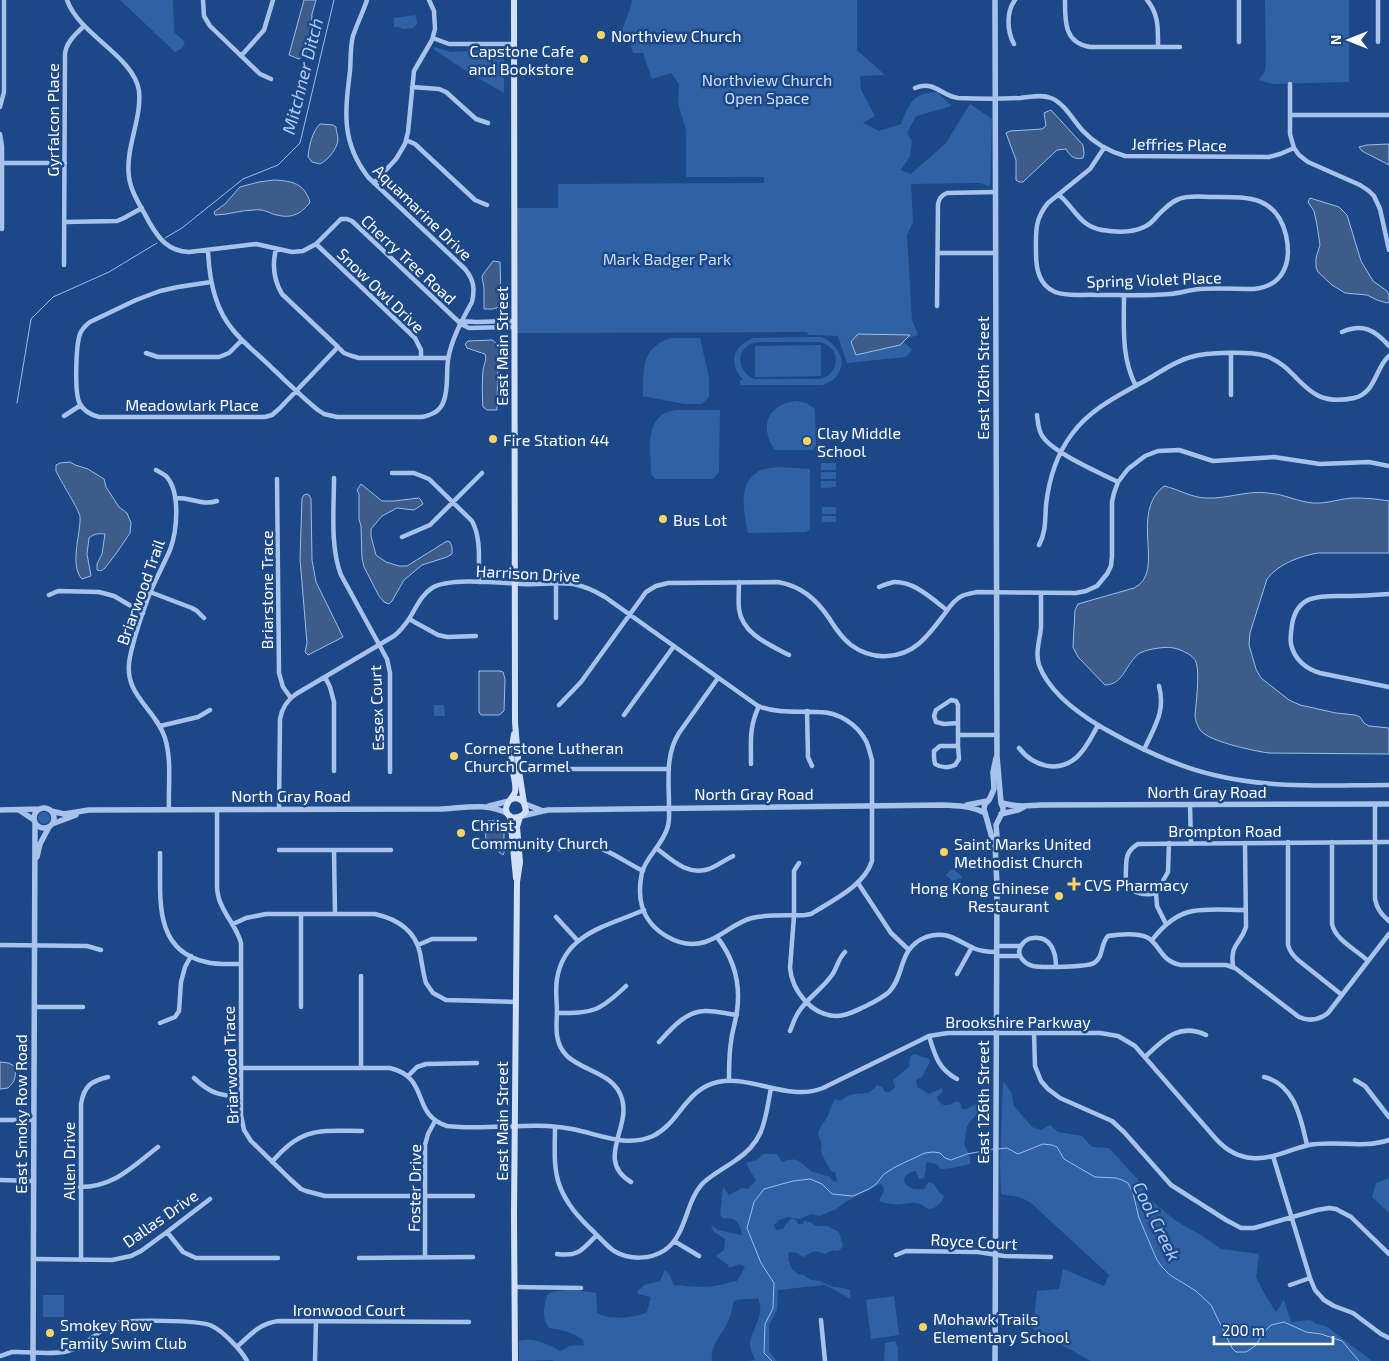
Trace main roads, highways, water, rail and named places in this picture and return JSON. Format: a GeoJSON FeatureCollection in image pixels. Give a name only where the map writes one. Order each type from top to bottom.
{"type":"FeatureCollection","features":[{"type":"Feature","properties":{"kind":"main road","name":"East Main Street"},"geometry":{"type":"LineString","coordinates":[[514,0],[516,722],[519,771],[525,803]]}},
{"type":"Feature","properties":{"kind":"main road","name":"East Main Street"},"geometry":{"type":"LineString","coordinates":[[510,800],[515,790],[511,758],[516,722]]}},
{"type":"Feature","properties":{"kind":"main road"},"geometry":{"type":"LineString","coordinates":[[516,798],[525,803],[526,811],[521,817],[515,818],[509,815],[506,807],[510,800],[516,798]]}},
{"type":"Feature","properties":{"kind":"main road","name":"East Main Street"},"geometry":{"type":"LineString","coordinates":[[509,815],[517,882]]}},
{"type":"Feature","properties":{"kind":"main road","name":"East Main Street"},"geometry":{"type":"LineString","coordinates":[[515,1361],[517,882],[520,862],[517,827],[521,817]]}},
{"type":"Feature","properties":{"kind":"waterway","name":"Mitchner Ditch"},"geometry":{"type":"LineString","coordinates":[[165,238],[182,228],[243,179],[278,165],[300,143],[334,0]]}},
{"type":"Feature","properties":{"kind":"waterway","name":"Mitchner Ditch"},"geometry":{"type":"LineString","coordinates":[[17,403],[31,319],[53,297],[109,272],[157,243]]}},
{"type":"Feature","properties":{"kind":"waterway","name":"Cool Creek"},"geometry":{"type":"LineString","coordinates":[[998,1149],[1007,1148],[1018,1154],[1043,1144],[1052,1145],[1057,1147],[1064,1159],[1095,1177],[1116,1178],[1128,1183],[1133,1193],[1139,1218],[1157,1260],[1170,1275],[1196,1291],[1211,1305],[1232,1348],[1236,1352],[1246,1352],[1255,1346],[1271,1325],[1284,1322],[1306,1332],[1321,1334],[1342,1341],[1359,1361]]}},
{"type":"Feature","properties":{"kind":"waterway","name":"Cool Creek"},"geometry":{"type":"LineString","coordinates":[[772,1361],[764,1353],[765,1324],[773,1308],[774,1283],[761,1263],[747,1228],[754,1202],[764,1189],[793,1181],[810,1179],[822,1184],[832,1194],[853,1196],[869,1189],[884,1174],[897,1166],[925,1153],[940,1153],[945,1158],[951,1160],[967,1154],[994,1149]]}},
{"type":"Feature","properties":{"kind":"place","name":"Northview Church"},"geometry":{"type":"Point","coordinates":[601,35]}},
{"type":"Feature","properties":{"kind":"place","name":"Capstone Cafe and Bookstore"},"geometry":{"type":"Point","coordinates":[584,59]}},
{"type":"Feature","properties":{"kind":"place","name":"Fire Station 44"},"geometry":{"type":"Point","coordinates":[493,439]}},
{"type":"Feature","properties":{"kind":"place","name":"Clay Middle School"},"geometry":{"type":"Point","coordinates":[807,441]}},
{"type":"Feature","properties":{"kind":"place","name":"Bus Lot"},"geometry":{"type":"Point","coordinates":[663,519]}},
{"type":"Feature","properties":{"kind":"place","name":"Cornerstone Lutheran Church Carmel"},"geometry":{"type":"Point","coordinates":[454,756]}},
{"type":"Feature","properties":{"kind":"place","name":"Christ Community Church"},"geometry":{"type":"Point","coordinates":[461,833]}},
{"type":"Feature","properties":{"kind":"place","name":"Saint Marks United Methodist Church"},"geometry":{"type":"Point","coordinates":[944,852]}},
{"type":"Feature","properties":{"kind":"place","name":"CVS Pharmacy"},"geometry":{"type":"Point","coordinates":[1074,884]}},
{"type":"Feature","properties":{"kind":"place","name":"Hong Kong Chinese Restaurant"},"geometry":{"type":"Point","coordinates":[1059,896]}},
{"type":"Feature","properties":{"kind":"place","name":"Mohawk Trails Elementary School"},"geometry":{"type":"Point","coordinates":[923,1327]}},
{"type":"Feature","properties":{"kind":"place","name":"Smokey Row Family Swim Club"},"geometry":{"type":"Point","coordinates":[50,1333]}},
{"type":"Feature","properties":{"kind":"park label","name":"Northview Church Open Space"},"geometry":{"type":"Point","coordinates":[767,88]}},
{"type":"Feature","properties":{"kind":"park label","name":"Mark Badger Park"},"geometry":{"type":"Point","coordinates":[667,258]}}]}
